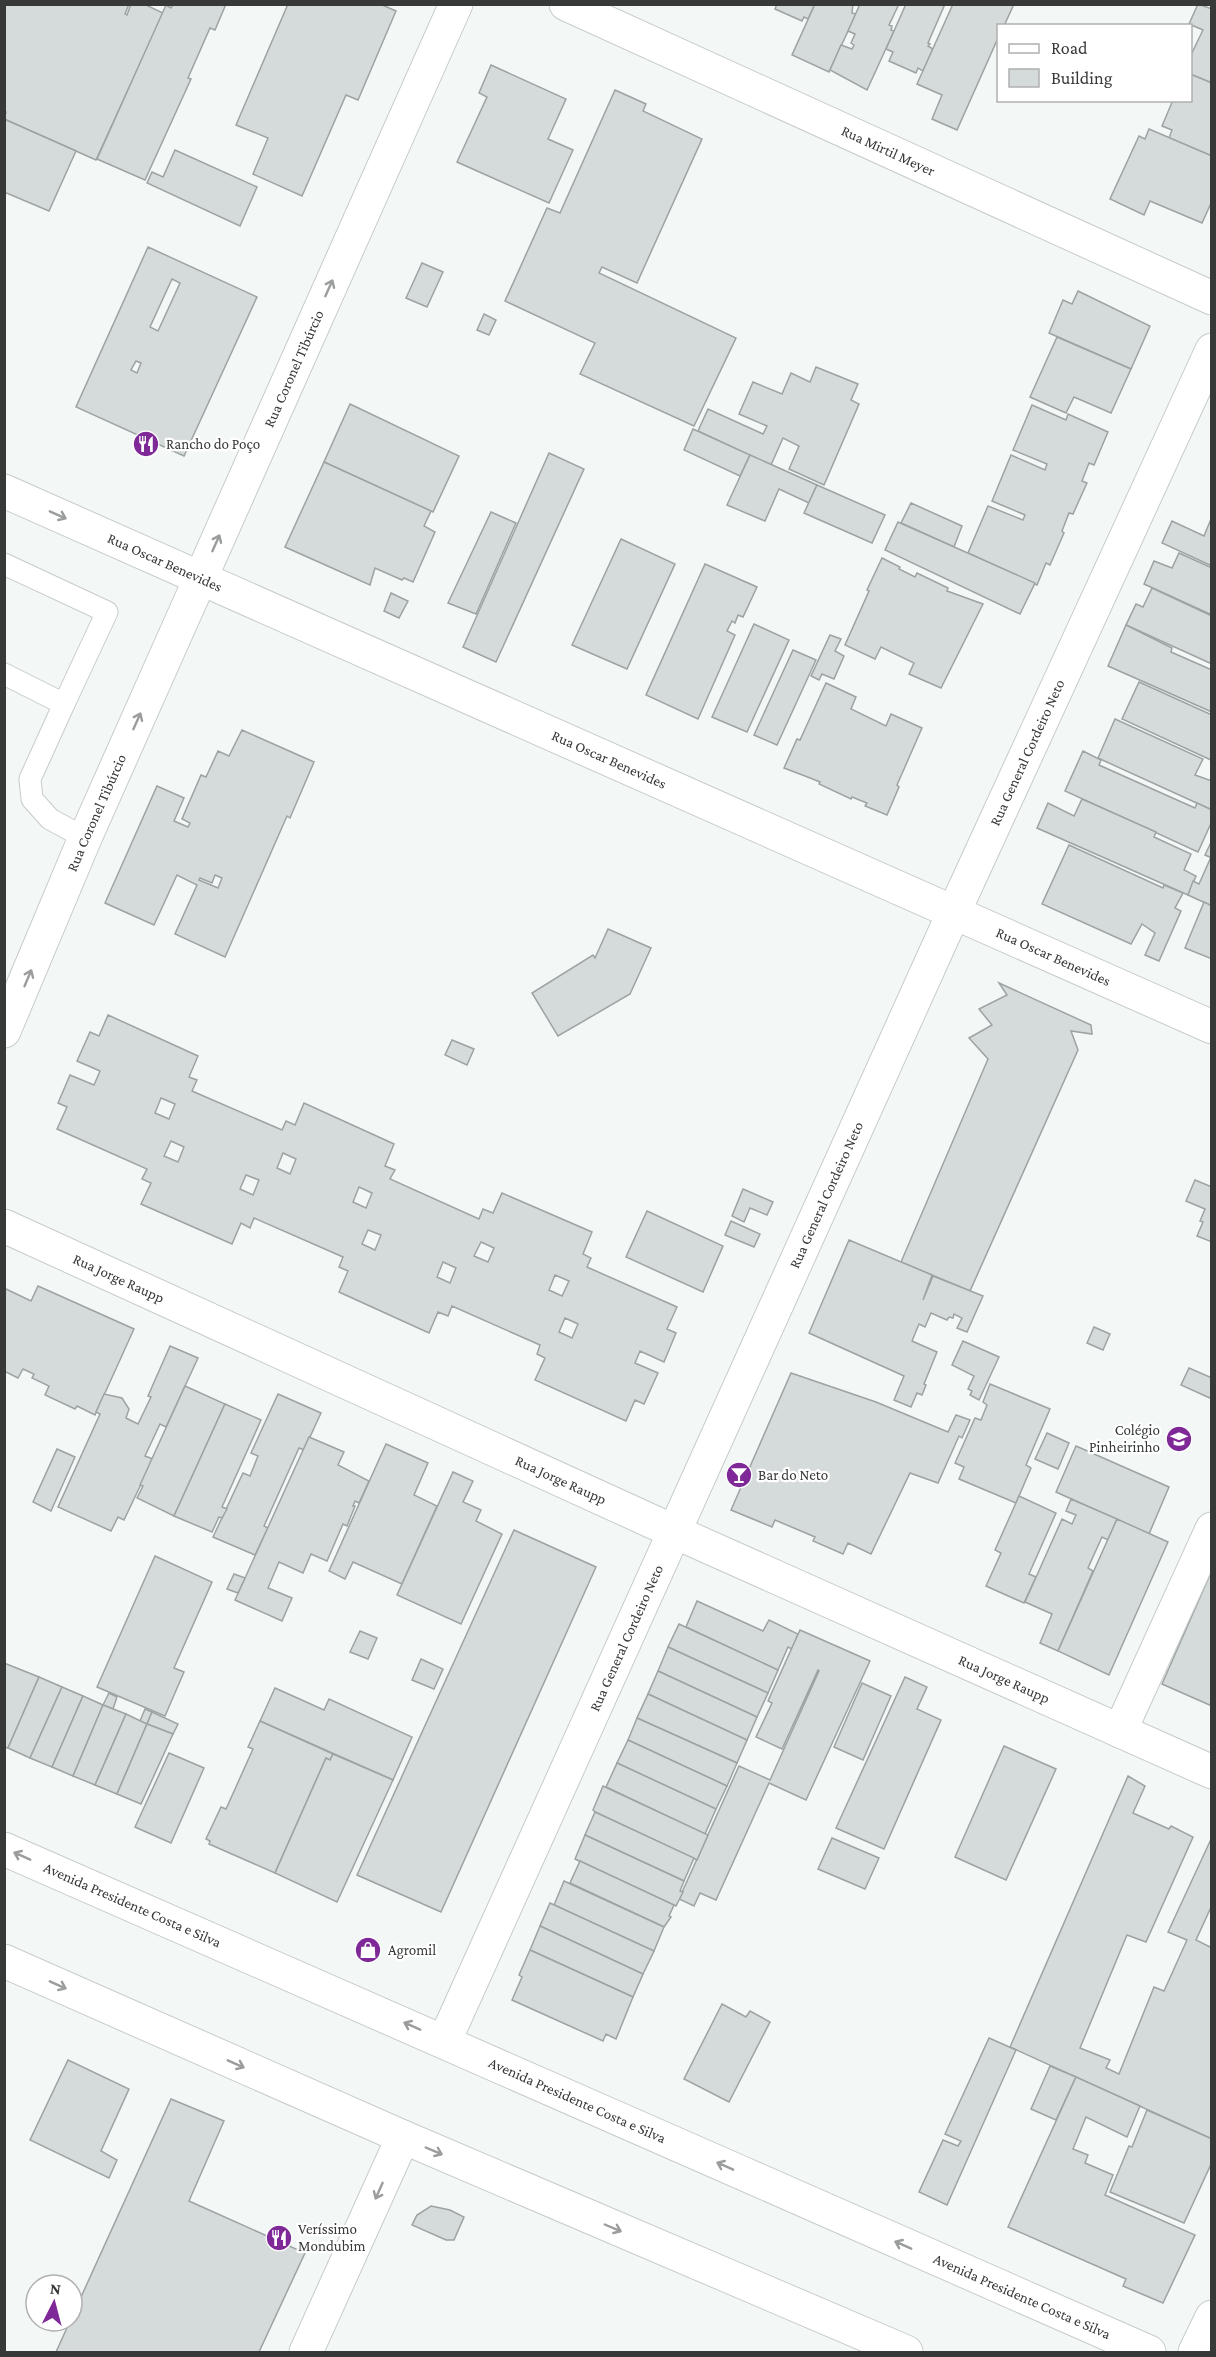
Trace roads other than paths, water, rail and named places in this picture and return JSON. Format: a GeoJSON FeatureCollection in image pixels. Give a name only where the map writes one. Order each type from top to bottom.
{"type":"FeatureCollection","features":[{"type":"Feature","properties":{"kind":"street","name":"Rua Coronel Tibúrcio"},"geometry":{"type":"LineString","coordinates":[[4,1031],[200,578],[456,4]]}},
{"type":"Feature","properties":{"kind":"street","name":"Rua Mirtil Meyer"},"geometry":{"type":"LineString","coordinates":[[566,4],[1212,298]]}},
{"type":"Feature","properties":{"kind":"street","name":"Rua General Cordeiro Neto"},"geometry":{"type":"LineString","coordinates":[[445,2040],[953,914],[1212,350]]}},
{"type":"Feature","properties":{"kind":"street","name":"Rua Oscar Benevides"},"geometry":{"type":"LineString","coordinates":[[4,491],[1212,1027]]}},
{"type":"Feature","properties":{"kind":"street","name":"Rua Jorge Raupp"},"geometry":{"type":"LineString","coordinates":[[4,1226],[675,1532],[1212,1772]]}},
{"type":"Feature","properties":{"kind":"street"},"geometry":{"type":"LineString","coordinates":[[1120,1731],[1212,1529]]}},
{"type":"Feature","properties":{"kind":"street","name":"Avenida Presidente Costa e Silva"},"geometry":{"type":"LineString","coordinates":[[4,1849],[445,2040],[833,2214],[1149,2352]]}},
{"type":"Feature","properties":{"kind":"street"},"geometry":{"type":"LineString","coordinates":[[4,1961],[403,2137],[906,2352]]}},
{"type":"Feature","properties":{"kind":"street"},"geometry":{"type":"LineString","coordinates":[[306,2352],[403,2137]]}},
{"type":"Feature","properties":{"kind":"street"},"geometry":{"type":"LineString","coordinates":[[1195,2352],[1212,2317]]}},
{"type":"Feature","properties":{"kind":"lane"},"geometry":{"type":"LineString","coordinates":[[4,564],[107,612],[30,779],[32,799],[50,819],[86,838]]}},
{"type":"Feature","properties":{"kind":"lane"},"geometry":{"type":"LineString","coordinates":[[4,674],[64,704]]}},
{"type":"Feature","properties":{"kind":"place","name":"Rancho do Poço"},"geometry":{"type":"Point","coordinates":[146,444]}},
{"type":"Feature","properties":{"kind":"place","name":"Colégio Pinheirinho"},"geometry":{"type":"Point","coordinates":[1179,1439]}},
{"type":"Feature","properties":{"kind":"place","name":"Bar do Neto"},"geometry":{"type":"Point","coordinates":[739,1475]}},
{"type":"Feature","properties":{"kind":"place","name":"Agromil"},"geometry":{"type":"Point","coordinates":[368,1950]}},
{"type":"Feature","properties":{"kind":"place","name":"Veríssimo Mondubim"},"geometry":{"type":"Point","coordinates":[279,2238]}}]}
